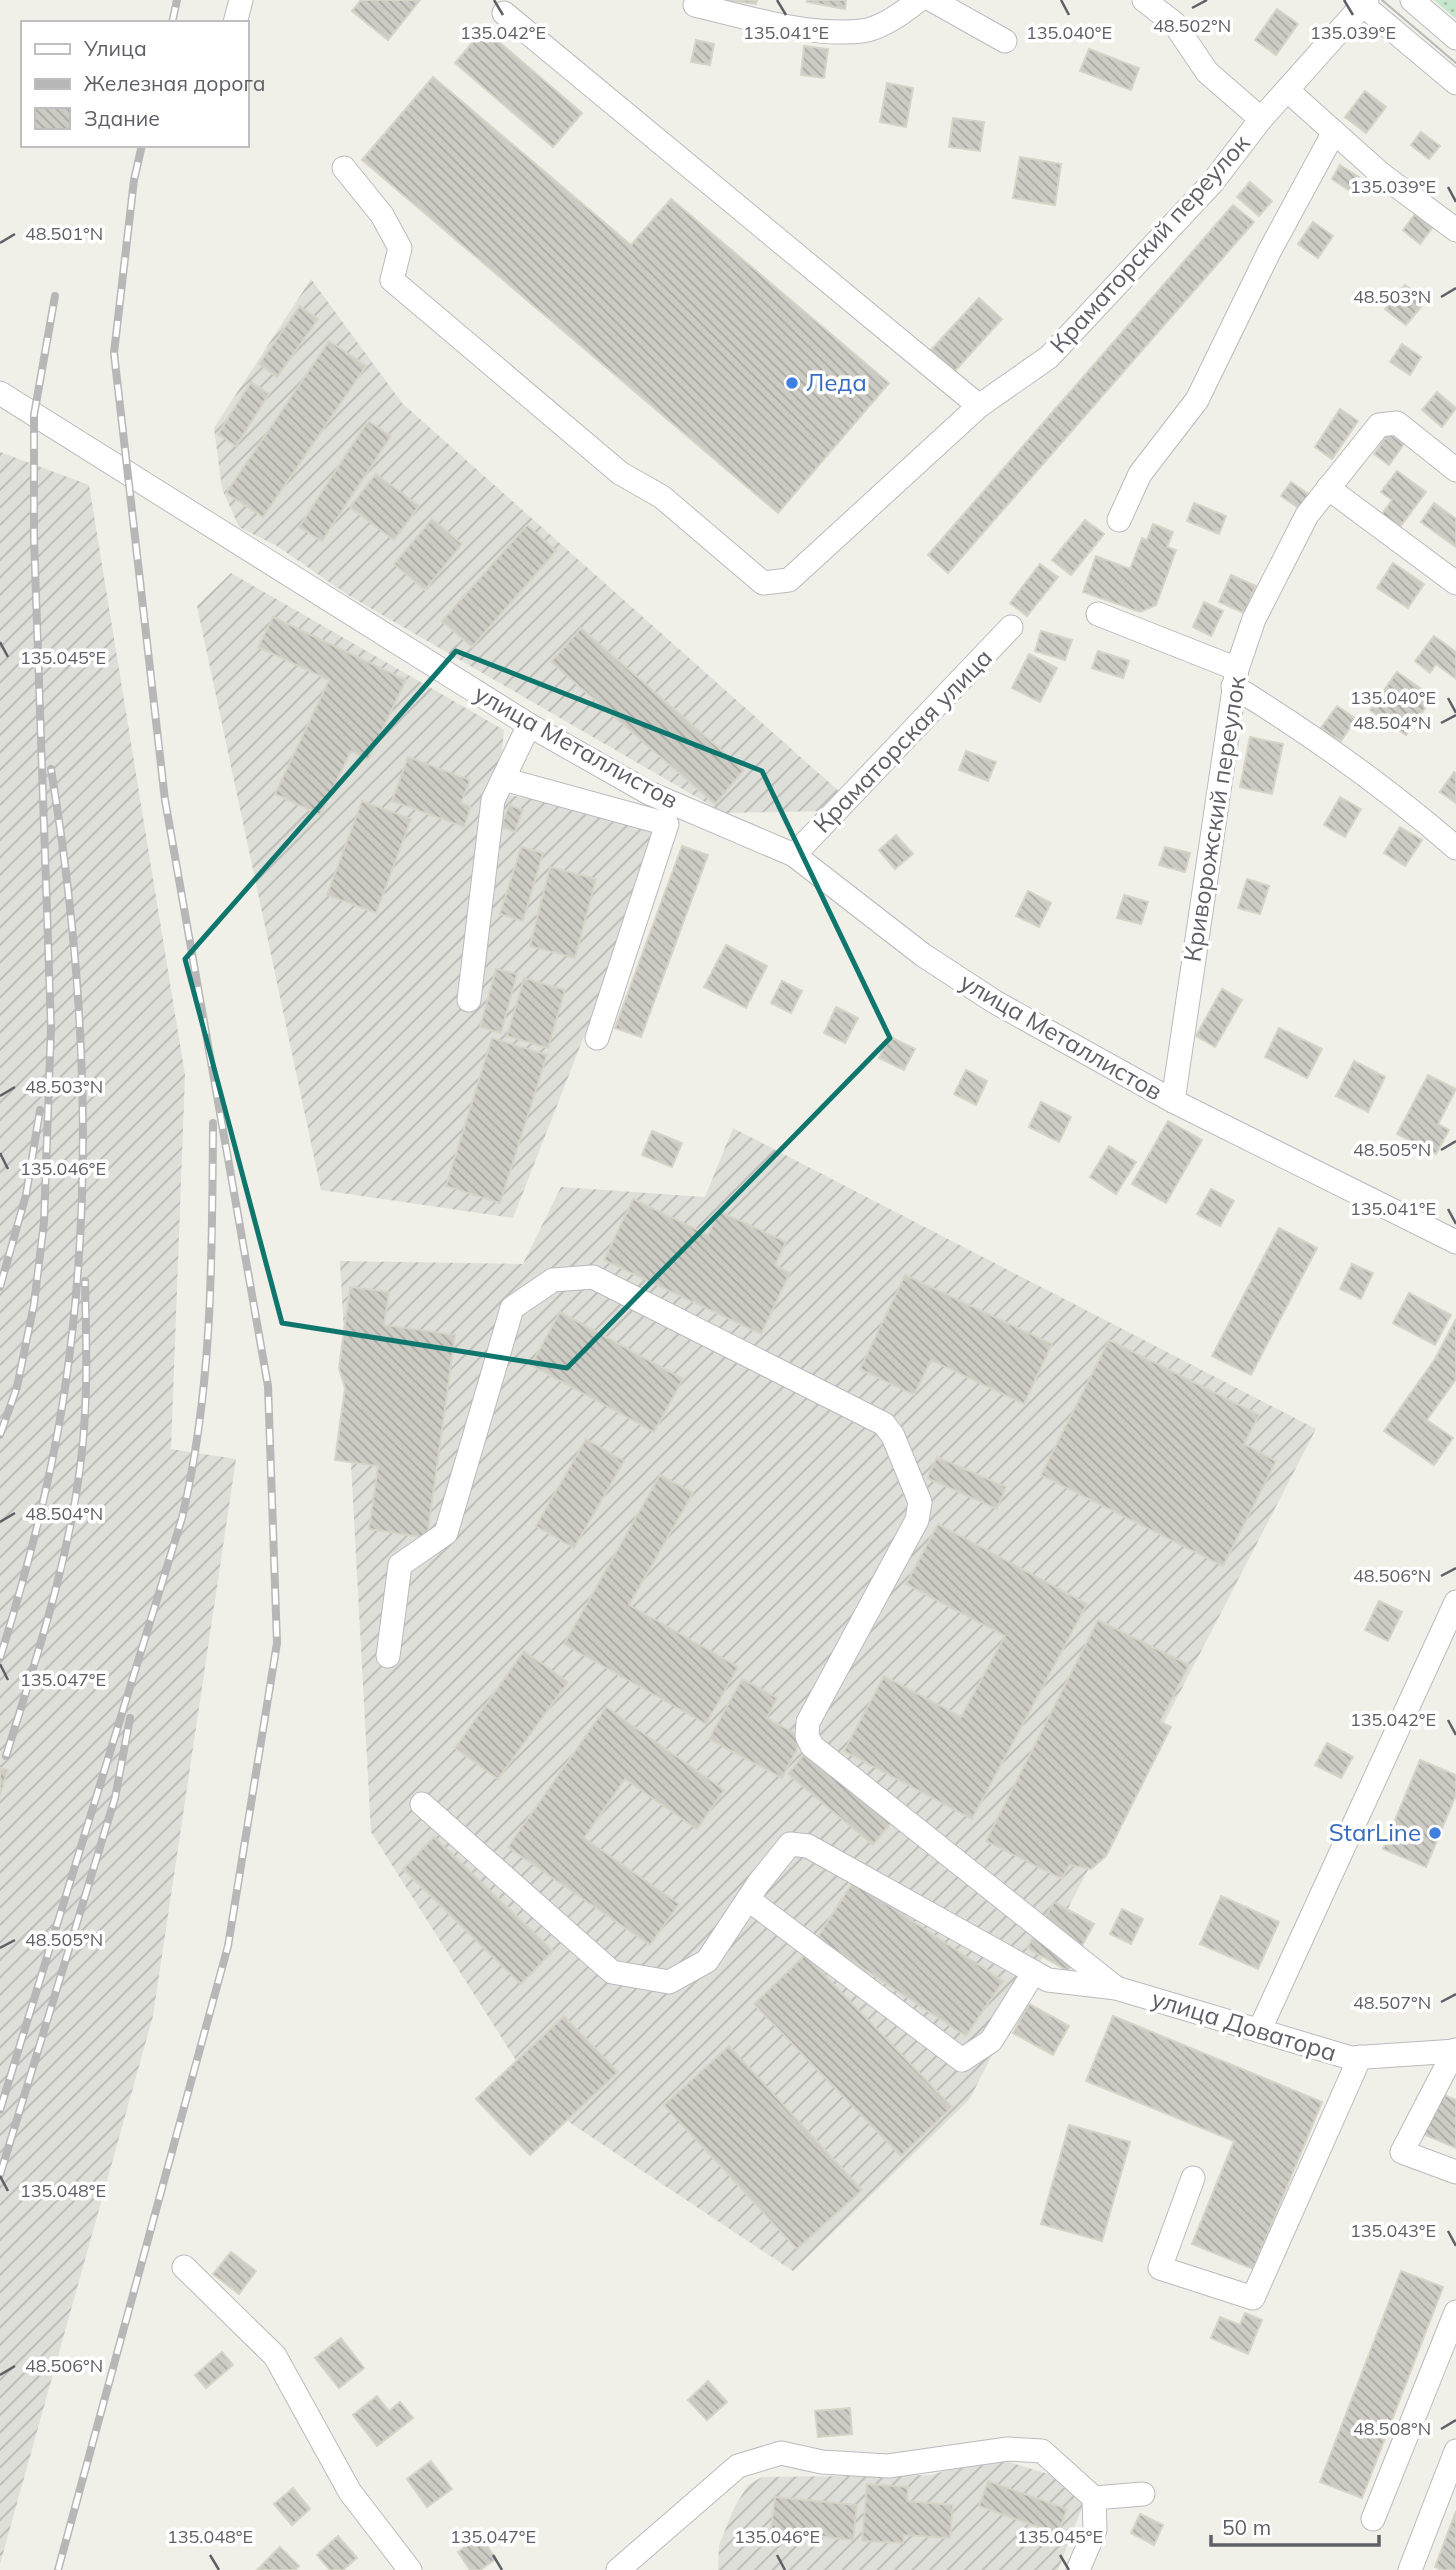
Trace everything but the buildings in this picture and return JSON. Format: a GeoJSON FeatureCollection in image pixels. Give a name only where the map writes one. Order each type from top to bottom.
{"type":"FeatureCollection","features":[{"type":"Feature","properties":{"kind":"street"},"geometry":{"type":"LineString","coordinates":[[236,21],[241,0]]}},
{"type":"Feature","properties":{"kind":"street"},"geometry":{"type":"LineString","coordinates":[[695,5],[767,23],[864,31],[905,12],[919,0]]}},
{"type":"Feature","properties":{"kind":"street"},"geometry":{"type":"LineString","coordinates":[[932,0],[1005,41]]}},
{"type":"Feature","properties":{"kind":"street"},"geometry":{"type":"LineString","coordinates":[[1144,0],[1174,23],[1207,72],[1261,119]]}},
{"type":"Feature","properties":{"kind":"street"},"geometry":{"type":"LineString","coordinates":[[1412,0],[1456,37]]}},
{"type":"Feature","properties":{"kind":"street"},"geometry":{"type":"LineString","coordinates":[[1362,1],[1456,83]]}},
{"type":"Feature","properties":{"kind":"street","name":"Краматорский переулок"},"geometry":{"type":"LineString","coordinates":[[344,168],[382,215],[400,248],[392,280],[620,473],[662,497],[763,583],[789,580],[979,407],[1049,357],[1212,183],[1261,119],[1362,1]]}},
{"type":"Feature","properties":{"kind":"street"},"geometry":{"type":"LineString","coordinates":[[504,13],[979,407]]}},
{"type":"Feature","properties":{"kind":"street"},"geometry":{"type":"LineString","coordinates":[[1287,90],[1381,174],[1456,230]]}},
{"type":"Feature","properties":{"kind":"street"},"geometry":{"type":"LineString","coordinates":[[1119,520],[1140,474],[1197,400],[1269,252],[1335,132]]}},
{"type":"Feature","properties":{"kind":"street","name":"улица Металлистов"},"geometry":{"type":"LineString","coordinates":[[0,393],[529,725],[649,793],[794,855],[923,955],[985,995],[1173,1101],[1455,1240]]}},
{"type":"Feature","properties":{"kind":"street","name":"Криворожский переулок"},"geometry":{"type":"LineString","coordinates":[[1173,1101],[1235,678],[1254,619],[1307,515],[1379,425],[1397,424],[1456,470]]}},
{"type":"Feature","properties":{"kind":"street"},"geometry":{"type":"LineString","coordinates":[[1328,488],[1456,583]]}},
{"type":"Feature","properties":{"kind":"street"},"geometry":{"type":"LineString","coordinates":[[1098,614],[1235,678],[1417,814],[1456,848]]}},
{"type":"Feature","properties":{"kind":"street","name":"Краматорская улица"},"geometry":{"type":"LineString","coordinates":[[794,855],[1011,627]]}},
{"type":"Feature","properties":{"kind":"street"},"geometry":{"type":"LineString","coordinates":[[469,1000],[493,800],[529,725]]}},
{"type":"Feature","properties":{"kind":"street"},"geometry":{"type":"LineString","coordinates":[[503,779],[667,824],[597,1038]]}},
{"type":"Feature","properties":{"kind":"street"},"geometry":{"type":"LineString","coordinates":[[388,1656],[400,1565],[446,1533],[512,1308],[553,1280],[593,1277],[884,1424],[893,1436],[920,1502],[917,1520],[808,1722],[807,1736],[812,1746],[1116,1988]]}},
{"type":"Feature","properties":{"kind":"street"},"geometry":{"type":"LineString","coordinates":[[1259,2029],[1456,1602]]}},
{"type":"Feature","properties":{"kind":"street"},"geometry":{"type":"LineString","coordinates":[[422,1804],[612,1972],[670,1982],[707,1961],[748,1899],[790,1844],[808,1846],[1048,1980],[1116,1988]]}},
{"type":"Feature","properties":{"kind":"street"},"geometry":{"type":"LineString","coordinates":[[748,1899],[962,2060],[991,2041],[1034,1972]]}},
{"type":"Feature","properties":{"kind":"street","name":"улица Доватора"},"geometry":{"type":"LineString","coordinates":[[1116,1988],[1351,2058],[1455,2050]]}},
{"type":"Feature","properties":{"kind":"street"},"geometry":{"type":"LineString","coordinates":[[1455,2050],[1402,2152],[1456,2172]]}},
{"type":"Feature","properties":{"kind":"street"},"geometry":{"type":"LineString","coordinates":[[1192,2178],[1160,2268],[1253,2298],[1360,2057]]}},
{"type":"Feature","properties":{"kind":"street"},"geometry":{"type":"LineString","coordinates":[[184,2267],[275,2356],[350,2492],[410,2570]]}},
{"type":"Feature","properties":{"kind":"street"},"geometry":{"type":"LineString","coordinates":[[1373,2519],[1456,2312]]}},
{"type":"Feature","properties":{"kind":"street"},"geometry":{"type":"LineString","coordinates":[[618,2570],[738,2466],[781,2453],[822,2462],[888,2466],[1008,2449],[1042,2451],[1094,2498],[1095,2530],[1078,2570]]}},
{"type":"Feature","properties":{"kind":"street"},"geometry":{"type":"LineString","coordinates":[[1410,2570],[1456,2451]]}},
{"type":"Feature","properties":{"kind":"street"},"geometry":{"type":"LineString","coordinates":[[1094,2498],[1143,2494]]}},
{"type":"Feature","properties":{"kind":"highlighted area"},"geometry":{"type":"Polygon","coordinates":[[[456,651],[762,771],[890,1038],[567,1368],[282,1323],[185,959],[456,651]]]}},
{"type":"Feature","properties":{"kind":"shaded area"},"geometry":{"type":"Polygon","coordinates":[[[311,279],[402,403],[841,793],[827,811],[724,813],[348,595],[277,546],[239,527],[222,489],[214,428],[311,279]]]}},
{"type":"Feature","properties":{"kind":"shaded area"},"geometry":{"type":"Polygon","coordinates":[[[0,452],[89,485],[185,1075],[171,1449],[236,1459],[153,2016],[0,2564],[0,452]]]}},
{"type":"Feature","properties":{"kind":"shaded area"},"geometry":{"type":"Polygon","coordinates":[[[231,573],[504,730],[498,793],[667,824],[513,1218],[321,1190],[197,606],[231,573]]]}},
{"type":"Feature","properties":{"kind":"shaded area"},"geometry":{"type":"Polygon","coordinates":[[[733,1128],[1316,1429],[969,2100],[793,2271],[545,2106],[371,1832],[340,1261],[523,1264],[561,1187],[705,1197],[733,1128]]]}},
{"type":"Feature","properties":{"kind":"shaded area"},"geometry":{"type":"Polygon","coordinates":[[[989,2456],[1055,2476],[1083,2505],[1058,2570],[718,2570],[719,2545],[734,2508],[748,2485],[762,2477],[932,2475],[989,2456]]]}},
{"type":"Feature","properties":{"kind":"green space"},"geometry":{"type":"Polygon","coordinates":[[[1434,0],[1456,0],[1456,19],[1434,0]]]}},
{"type":"Feature","properties":{"kind":"tram line"},"geometry":{"type":"LineString","coordinates":[[1382,0],[1456,63]]}},
{"type":"Feature","properties":{"kind":"railway"},"geometry":{"type":"LineString","coordinates":[[172,21],[177,0]]}},
{"type":"Feature","properties":{"kind":"railway"},"geometry":{"type":"LineString","coordinates":[[58,2570],[228,1946],[277,1643],[268,1386],[165,800],[114,353],[134,180],[142,147]]}},
{"type":"Feature","properties":{"kind":"railway"},"geometry":{"type":"LineString","coordinates":[[0,1435],[17,1387],[34,1304],[44,1222],[51,1027],[34,538],[34,415],[55,296]]}},
{"type":"Feature","properties":{"kind":"railway"},"geometry":{"type":"LineString","coordinates":[[0,1658],[30,1555],[54,1451],[66,1381],[81,1229],[83,1152],[78,998],[62,844],[51,769]]}},
{"type":"Feature","properties":{"kind":"railway"},"geometry":{"type":"LineString","coordinates":[[0,1287],[26,1195],[40,1110]]}},
{"type":"Feature","properties":{"kind":"railway"},"geometry":{"type":"LineString","coordinates":[[0,2110],[182,1518],[200,1420],[209,1322],[213,1123]]}},
{"type":"Feature","properties":{"kind":"railway"},"geometry":{"type":"LineString","coordinates":[[6,1756],[53,1600],[78,1481],[86,1401],[85,1281]]}},
{"type":"Feature","properties":{"kind":"railway"},"geometry":{"type":"LineString","coordinates":[[0,2175],[115,1798],[130,1718]]}},
{"type":"Feature","properties":{"kind":"place","name":"Леда"},"geometry":{"type":"Point","coordinates":[792,383]}},
{"type":"Feature","properties":{"kind":"place","name":"StarLine"},"geometry":{"type":"Point","coordinates":[1435,1833]}}]}
